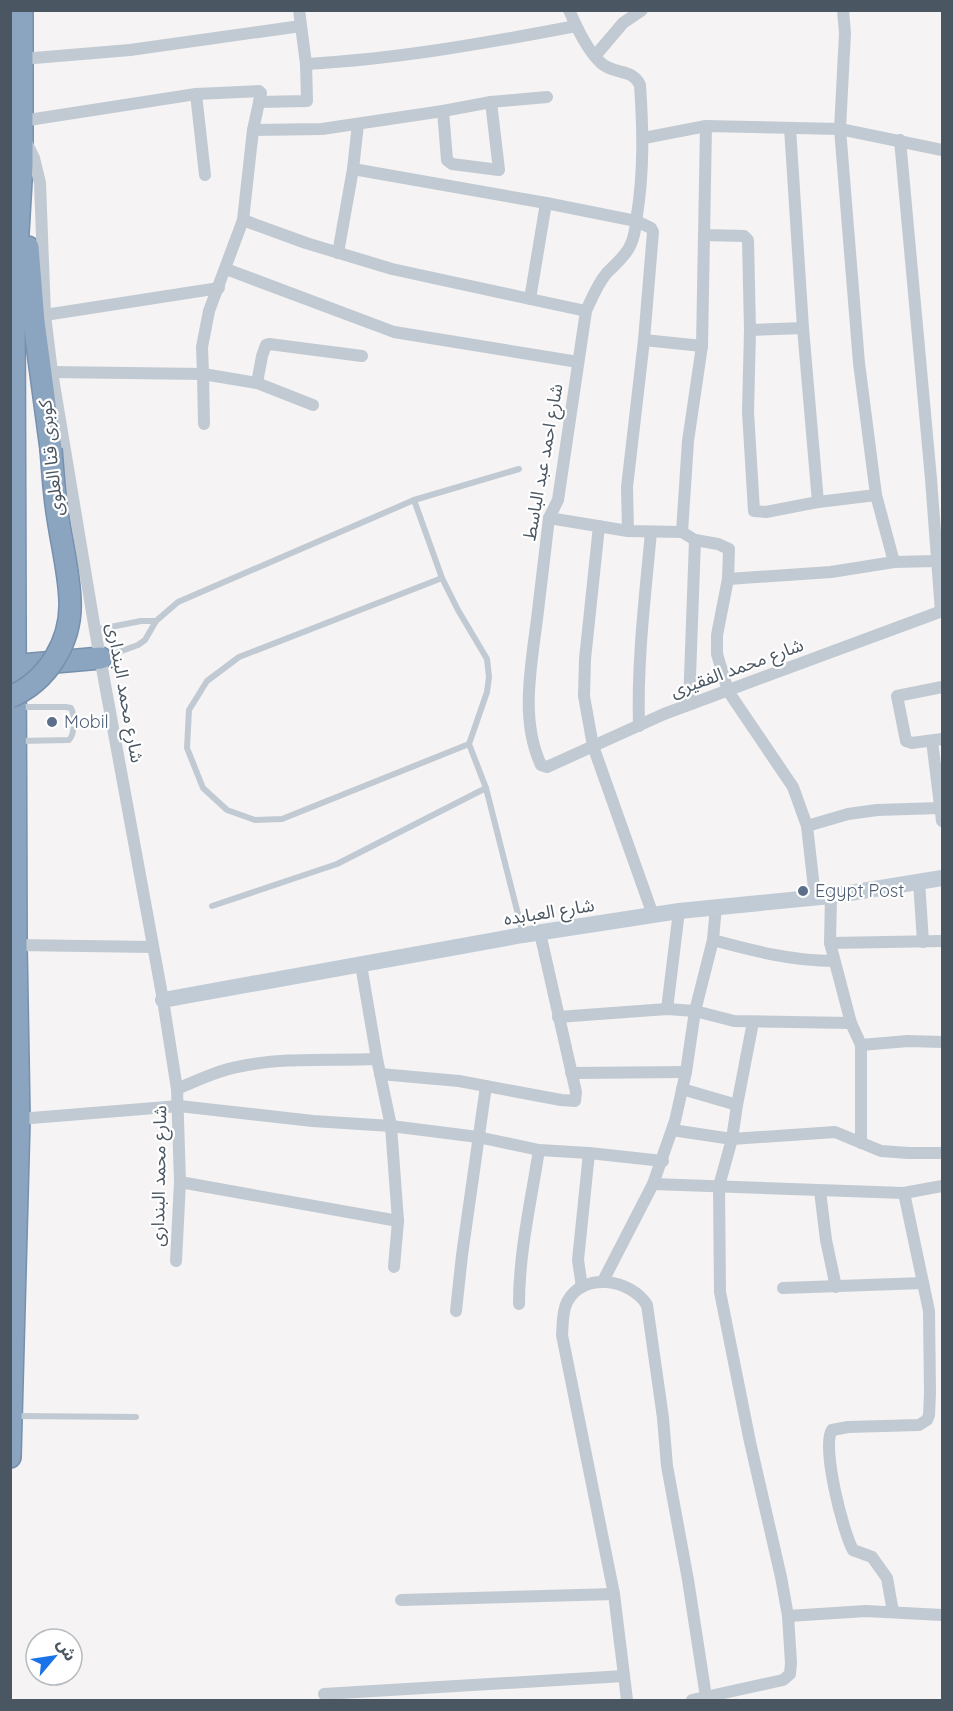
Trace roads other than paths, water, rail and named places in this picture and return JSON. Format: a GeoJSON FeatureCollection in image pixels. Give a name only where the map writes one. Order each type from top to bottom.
{"type":"FeatureCollection","features":[{"type":"Feature","properties":{"kind":"highway"},"geometry":{"type":"LineString","coordinates":[[10,1457],[19,1119],[12,704],[14,301],[21,195],[22,10]]}},
{"type":"Feature","properties":{"kind":"highway","name":"كوبرى قنا العلوى"},"geometry":{"type":"LineString","coordinates":[[12,704],[46,672],[56,658],[69,623],[70,603],[31,301],[28,229],[21,195]]}},
{"type":"Feature","properties":{"kind":"highway"},"geometry":{"type":"LineString","coordinates":[[13,666],[100,658]]}},
{"type":"Feature","properties":{"kind":"street"},"geometry":{"type":"LineString","coordinates":[[259,102],[307,101],[306,64],[299,10]]}},
{"type":"Feature","properties":{"kind":"street"},"geometry":{"type":"LineString","coordinates":[[569,10],[595,56],[623,23],[642,10]]}},
{"type":"Feature","properties":{"kind":"street"},"geometry":{"type":"LineString","coordinates":[[843,10],[845,33],[840,129],[859,363],[876,495],[894,562]]}},
{"type":"Feature","properties":{"kind":"street"},"geometry":{"type":"LineString","coordinates":[[21,59],[130,50],[301,26]]}},
{"type":"Feature","properties":{"kind":"street"},"geometry":{"type":"LineString","coordinates":[[306,64],[363,61],[486,43],[576,26]]}},
{"type":"Feature","properties":{"kind":"street","name":"شارع احمد عبد الباسط"},"geometry":{"type":"LineString","coordinates":[[547,767],[540,762],[534,743],[529,697],[549,518],[558,500],[586,311],[604,277],[628,252],[632,243],[642,184],[644,138],[640,85],[637,79],[626,72],[608,69],[595,56]]}},
{"type":"Feature","properties":{"kind":"street"},"geometry":{"type":"LineString","coordinates":[[22,127],[196,94],[259,91],[261,93],[253,130],[243,220],[209,311],[205,329],[202,347],[204,424]]}},
{"type":"Feature","properties":{"kind":"street"},"geometry":{"type":"LineString","coordinates":[[196,94],[205,175]]}},
{"type":"Feature","properties":{"kind":"street"},"geometry":{"type":"LineString","coordinates":[[253,130],[322,129],[491,102],[547,97]]}},
{"type":"Feature","properties":{"kind":"street"},"geometry":{"type":"LineString","coordinates":[[443,111],[447,160],[452,164],[499,170],[491,102]]}},
{"type":"Feature","properties":{"kind":"street"},"geometry":{"type":"LineString","coordinates":[[338,253],[353,169],[358,124]]}},
{"type":"Feature","properties":{"kind":"street"},"geometry":{"type":"LineString","coordinates":[[644,138],[706,126],[840,129],[942,150]]}},
{"type":"Feature","properties":{"kind":"street"},"geometry":{"type":"LineString","coordinates":[[682,532],[688,441],[702,346],[706,126]]}},
{"type":"Feature","properties":{"kind":"street","name":"شارع محمد البندارى"},"geometry":{"type":"LineString","coordinates":[[22,127],[34,158],[40,183],[45,315],[52,372],[95,630],[163,1000],[177,1089],[180,1182],[176,1261]]}},
{"type":"Feature","properties":{"kind":"street"},"geometry":{"type":"LineString","coordinates":[[790,128],[803,328],[818,502]]}},
{"type":"Feature","properties":{"kind":"street"},"geometry":{"type":"LineString","coordinates":[[900,140],[941,611]]}},
{"type":"Feature","properties":{"kind":"street"},"geometry":{"type":"LineString","coordinates":[[353,169],[546,203],[636,221],[651,228],[653,232],[644,340],[627,487],[628,531]]}},
{"type":"Feature","properties":{"kind":"street"},"geometry":{"type":"LineString","coordinates":[[530,299],[546,203]]}},
{"type":"Feature","properties":{"kind":"street"},"geometry":{"type":"LineString","coordinates":[[243,220],[392,269],[586,311]]}},
{"type":"Feature","properties":{"kind":"street"},"geometry":{"type":"LineString","coordinates":[[704,235],[744,236],[748,240],[750,330],[748,412],[753,508],[758,512],[766,512],[818,502],[876,495]]}},
{"type":"Feature","properties":{"kind":"street"},"geometry":{"type":"LineString","coordinates":[[226,269],[394,332],[578,362]]}},
{"type":"Feature","properties":{"kind":"street"},"geometry":{"type":"LineString","coordinates":[[45,315],[219,288]]}},
{"type":"Feature","properties":{"kind":"street"},"geometry":{"type":"LineString","coordinates":[[750,330],[803,328]]}},
{"type":"Feature","properties":{"kind":"street"},"geometry":{"type":"LineString","coordinates":[[644,340],[702,346]]}},
{"type":"Feature","properties":{"kind":"street"},"geometry":{"type":"LineString","coordinates":[[257,383],[264,348],[269,344],[362,356]]}},
{"type":"Feature","properties":{"kind":"street"},"geometry":{"type":"LineString","coordinates":[[52,372],[203,374],[257,383],[313,405]]}},
{"type":"Feature","properties":{"kind":"street"},"geometry":{"type":"LineString","coordinates":[[549,518],[628,531],[682,532],[695,540],[724,545],[729,549],[728,579],[717,634],[717,654],[728,691],[794,787],[807,826],[823,896],[834,961],[850,1023],[861,1045],[861,1143]]}},
{"type":"Feature","properties":{"kind":"street"},"geometry":{"type":"LineString","coordinates":[[599,526],[585,659],[584,696],[593,746],[653,915]]}},
{"type":"Feature","properties":{"kind":"street"},"geometry":{"type":"LineString","coordinates":[[639,726],[640,647],[651,532]]}},
{"type":"Feature","properties":{"kind":"street"},"geometry":{"type":"LineString","coordinates":[[689,704],[695,540]]}},
{"type":"Feature","properties":{"kind":"street"},"geometry":{"type":"LineString","coordinates":[[728,579],[831,572],[894,562],[937,561]]}},
{"type":"Feature","properties":{"kind":"street","name":"شارع محمد الفقيرى"},"geometry":{"type":"LineString","coordinates":[[547,767],[689,704],[941,611]]}},
{"type":"Feature","properties":{"kind":"street"},"geometry":{"type":"LineString","coordinates":[[942,687],[897,696],[906,741],[912,743],[937,740],[942,821]]}},
{"type":"Feature","properties":{"kind":"street"},"geometry":{"type":"LineString","coordinates":[[807,826],[867,811],[940,808]]}},
{"type":"Feature","properties":{"kind":"street","name":"شارع العبابده"},"geometry":{"type":"LineString","coordinates":[[163,1000],[531,934],[679,911],[823,896],[942,878]]}},
{"type":"Feature","properties":{"kind":"street"},"geometry":{"type":"LineString","coordinates":[[919,881],[923,942]]}},
{"type":"Feature","properties":{"kind":"street"},"geometry":{"type":"LineString","coordinates":[[603,1281],[663,1161],[686,1071],[696,1011],[713,940],[716,906]]}},
{"type":"Feature","properties":{"kind":"street"},"geometry":{"type":"LineString","coordinates":[[667,1009],[679,911]]}},
{"type":"Feature","properties":{"kind":"street"},"geometry":{"type":"LineString","coordinates":[[380,1074],[459,1082],[573,1101],[576,1097],[558,1017],[531,934]]}},
{"type":"Feature","properties":{"kind":"street"},"geometry":{"type":"LineString","coordinates":[[713,940],[804,961],[834,961]]}},
{"type":"Feature","properties":{"kind":"street"},"geometry":{"type":"LineString","coordinates":[[830,943],[942,941]]}},
{"type":"Feature","properties":{"kind":"street"},"geometry":{"type":"LineString","coordinates":[[16,945],[153,947]]}},
{"type":"Feature","properties":{"kind":"street"},"geometry":{"type":"LineString","coordinates":[[361,965],[376,1059],[391,1126],[398,1221],[394,1267]]}},
{"type":"Feature","properties":{"kind":"street"},"geometry":{"type":"LineString","coordinates":[[558,1017],[667,1009],[696,1011],[734,1021],[850,1023]]}},
{"type":"Feature","properties":{"kind":"street"},"geometry":{"type":"LineString","coordinates":[[692,1701],[783,1680],[790,1674],[791,1663],[788,1616],[781,1577],[750,1442],[720,1292],[719,1186],[732,1139],[753,1022]]}},
{"type":"Feature","properties":{"kind":"street"},"geometry":{"type":"LineString","coordinates":[[861,1045],[908,1041],[942,1042]]}},
{"type":"Feature","properties":{"kind":"street"},"geometry":{"type":"LineString","coordinates":[[177,1089],[209,1075],[242,1066],[274,1062],[376,1059]]}},
{"type":"Feature","properties":{"kind":"street"},"geometry":{"type":"LineString","coordinates":[[571,1073],[686,1071]]}},
{"type":"Feature","properties":{"kind":"street"},"geometry":{"type":"LineString","coordinates":[[456,1311],[486,1086]]}},
{"type":"Feature","properties":{"kind":"street"},"geometry":{"type":"LineString","coordinates":[[682,1089],[737,1104]]}},
{"type":"Feature","properties":{"kind":"street"},"geometry":{"type":"LineString","coordinates":[[19,1119],[179,1106],[313,1121],[391,1126],[478,1137],[539,1150],[663,1161]]}},
{"type":"Feature","properties":{"kind":"street"},"geometry":{"type":"LineString","coordinates":[[672,1130],[732,1139],[835,1132],[881,1151],[942,1153]]}},
{"type":"Feature","properties":{"kind":"street"},"geometry":{"type":"LineString","coordinates":[[519,1304],[519,1282],[539,1150]]}},
{"type":"Feature","properties":{"kind":"street"},"geometry":{"type":"LineString","coordinates":[[582,1287],[578,1260],[589,1153]]}},
{"type":"Feature","properties":{"kind":"street"},"geometry":{"type":"LineString","coordinates":[[180,1182],[398,1221]]}},
{"type":"Feature","properties":{"kind":"street"},"geometry":{"type":"LineString","coordinates":[[653,1184],[684,1187],[719,1186],[904,1193],[942,1186]]}},
{"type":"Feature","properties":{"kind":"street"},"geometry":{"type":"LineString","coordinates":[[820,1191],[826,1240],[836,1287]]}},
{"type":"Feature","properties":{"kind":"street"},"geometry":{"type":"LineString","coordinates":[[893,1612],[887,1578],[872,1557],[853,1550],[846,1536],[827,1447],[832,1430],[848,1427],[919,1425],[927,1420],[930,1393],[929,1323],[904,1193]]}},
{"type":"Feature","properties":{"kind":"street"},"geometry":{"type":"LineString","coordinates":[[627,1701],[614,1594],[562,1335],[567,1301],[589,1282],[603,1281],[633,1289],[641,1295],[647,1305],[663,1418],[667,1466],[706,1697]]}},
{"type":"Feature","properties":{"kind":"street"},"geometry":{"type":"LineString","coordinates":[[783,1288],[923,1284]]}},
{"type":"Feature","properties":{"kind":"street"},"geometry":{"type":"LineString","coordinates":[[401,1600],[614,1594]]}},
{"type":"Feature","properties":{"kind":"street"},"geometry":{"type":"LineString","coordinates":[[788,1616],[866,1611],[942,1615]]}},
{"type":"Feature","properties":{"kind":"street"},"geometry":{"type":"LineString","coordinates":[[324,1694],[624,1676]]}},
{"type":"Feature","properties":{"kind":"lane"},"geometry":{"type":"LineString","coordinates":[[100,658],[138,645],[145,640],[156,621],[177,602],[414,500],[519,469]]}},
{"type":"Feature","properties":{"kind":"lane"},"geometry":{"type":"LineString","coordinates":[[414,500],[442,578],[487,658],[489,677],[487,692],[469,744],[486,788],[531,934]]}},
{"type":"Feature","properties":{"kind":"lane"},"geometry":{"type":"LineString","coordinates":[[442,578],[239,657],[207,681],[189,710],[187,748],[203,788],[227,810],[255,820],[282,819],[469,744]]}},
{"type":"Feature","properties":{"kind":"lane"},"geometry":{"type":"LineString","coordinates":[[95,630],[141,621],[156,621]]}},
{"type":"Feature","properties":{"kind":"lane"},"geometry":{"type":"LineString","coordinates":[[12,704],[66,707],[71,708],[73,712],[73,735],[69,740],[13,742]]}},
{"type":"Feature","properties":{"kind":"lane"},"geometry":{"type":"LineString","coordinates":[[212,906],[337,864],[486,788]]}},
{"type":"Feature","properties":{"kind":"lane"},"geometry":{"type":"LineString","coordinates":[[11,1416],[136,1417]]}},
{"type":"Feature","properties":{"kind":"place","name":"Mobil"},"geometry":{"type":"Point","coordinates":[52,722]}},
{"type":"Feature","properties":{"kind":"place","name":"Egypt Post"},"geometry":{"type":"Point","coordinates":[803,891]}}]}
